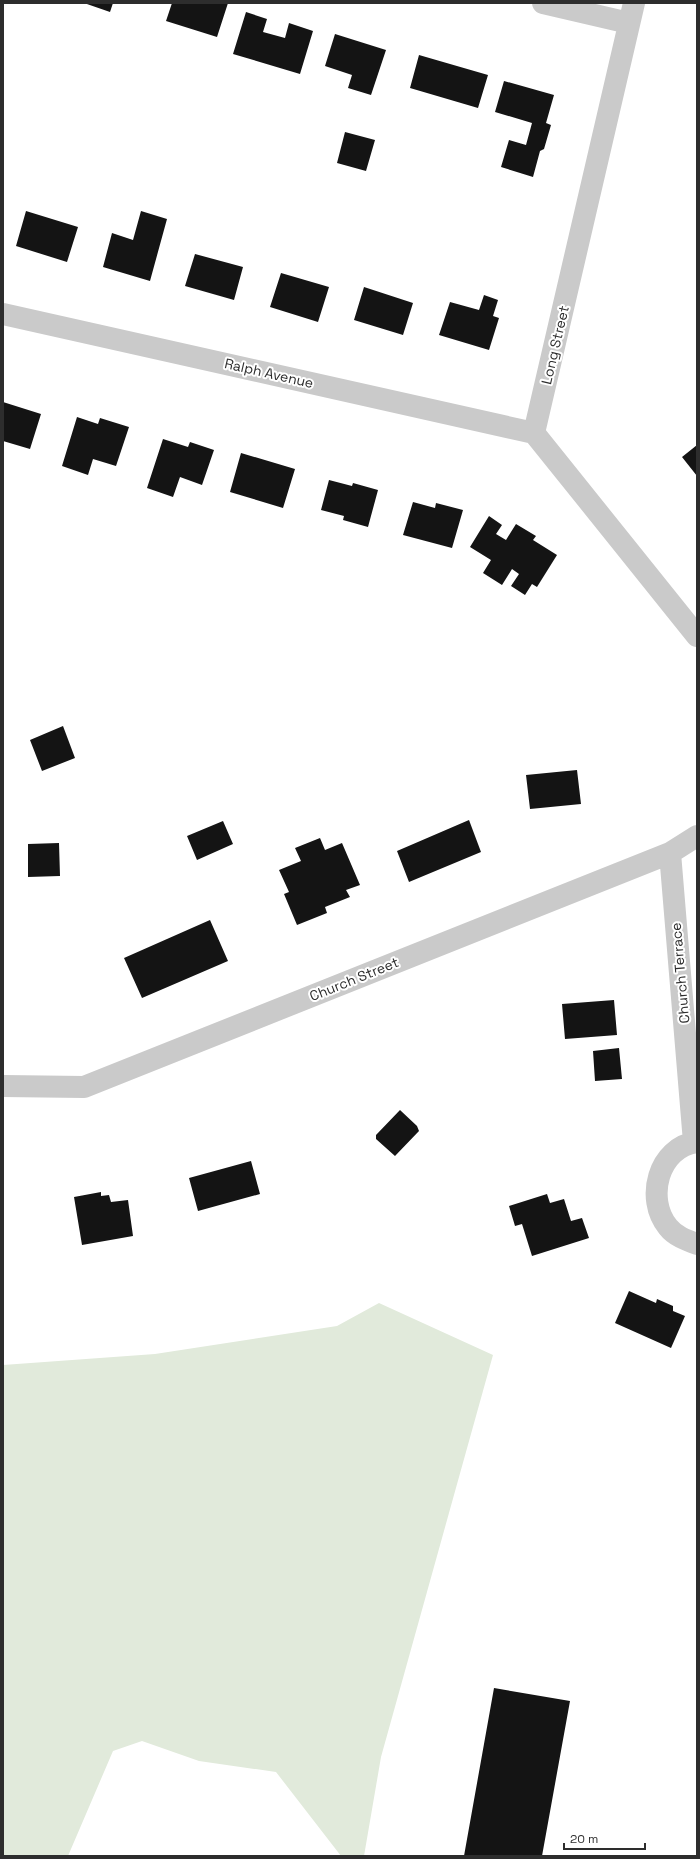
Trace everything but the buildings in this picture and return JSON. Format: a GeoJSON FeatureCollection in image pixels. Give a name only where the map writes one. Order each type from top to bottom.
{"type":"FeatureCollection","features":[{"type":"Feature","properties":{"kind":"street"},"geometry":{"type":"LineString","coordinates":[[543,3],[632,13]]}},
{"type":"Feature","properties":{"kind":"street","name":"Long Street"},"geometry":{"type":"LineString","coordinates":[[534,433],[632,13]]}},
{"type":"Feature","properties":{"kind":"street","name":"Ralph Avenue"},"geometry":{"type":"LineString","coordinates":[[3,314],[534,433]]}},
{"type":"Feature","properties":{"kind":"street"},"geometry":{"type":"LineString","coordinates":[[534,433],[697,636]]}},
{"type":"Feature","properties":{"kind":"street","name":"Church Street"},"geometry":{"type":"LineString","coordinates":[[3,1086],[84,1087],[670,852],[697,836]]}},
{"type":"Feature","properties":{"kind":"street","name":"Church Terrace"},"geometry":{"type":"LineString","coordinates":[[670,852],[696,1142],[678,1149],[666,1162],[658,1177],[655,1195],[659,1212],[668,1228],[682,1238],[697,1244]]}},
{"type":"Feature","properties":{"kind":"green space"},"geometry":{"type":"Polygon","coordinates":[[[379,1303],[493,1355],[381,1757],[364,1856],[341,1856],[276,1772],[199,1761],[142,1741],[113,1751],[68,1856],[3,1856],[3,1365],[155,1354],[337,1326],[379,1303]]]}}]}
